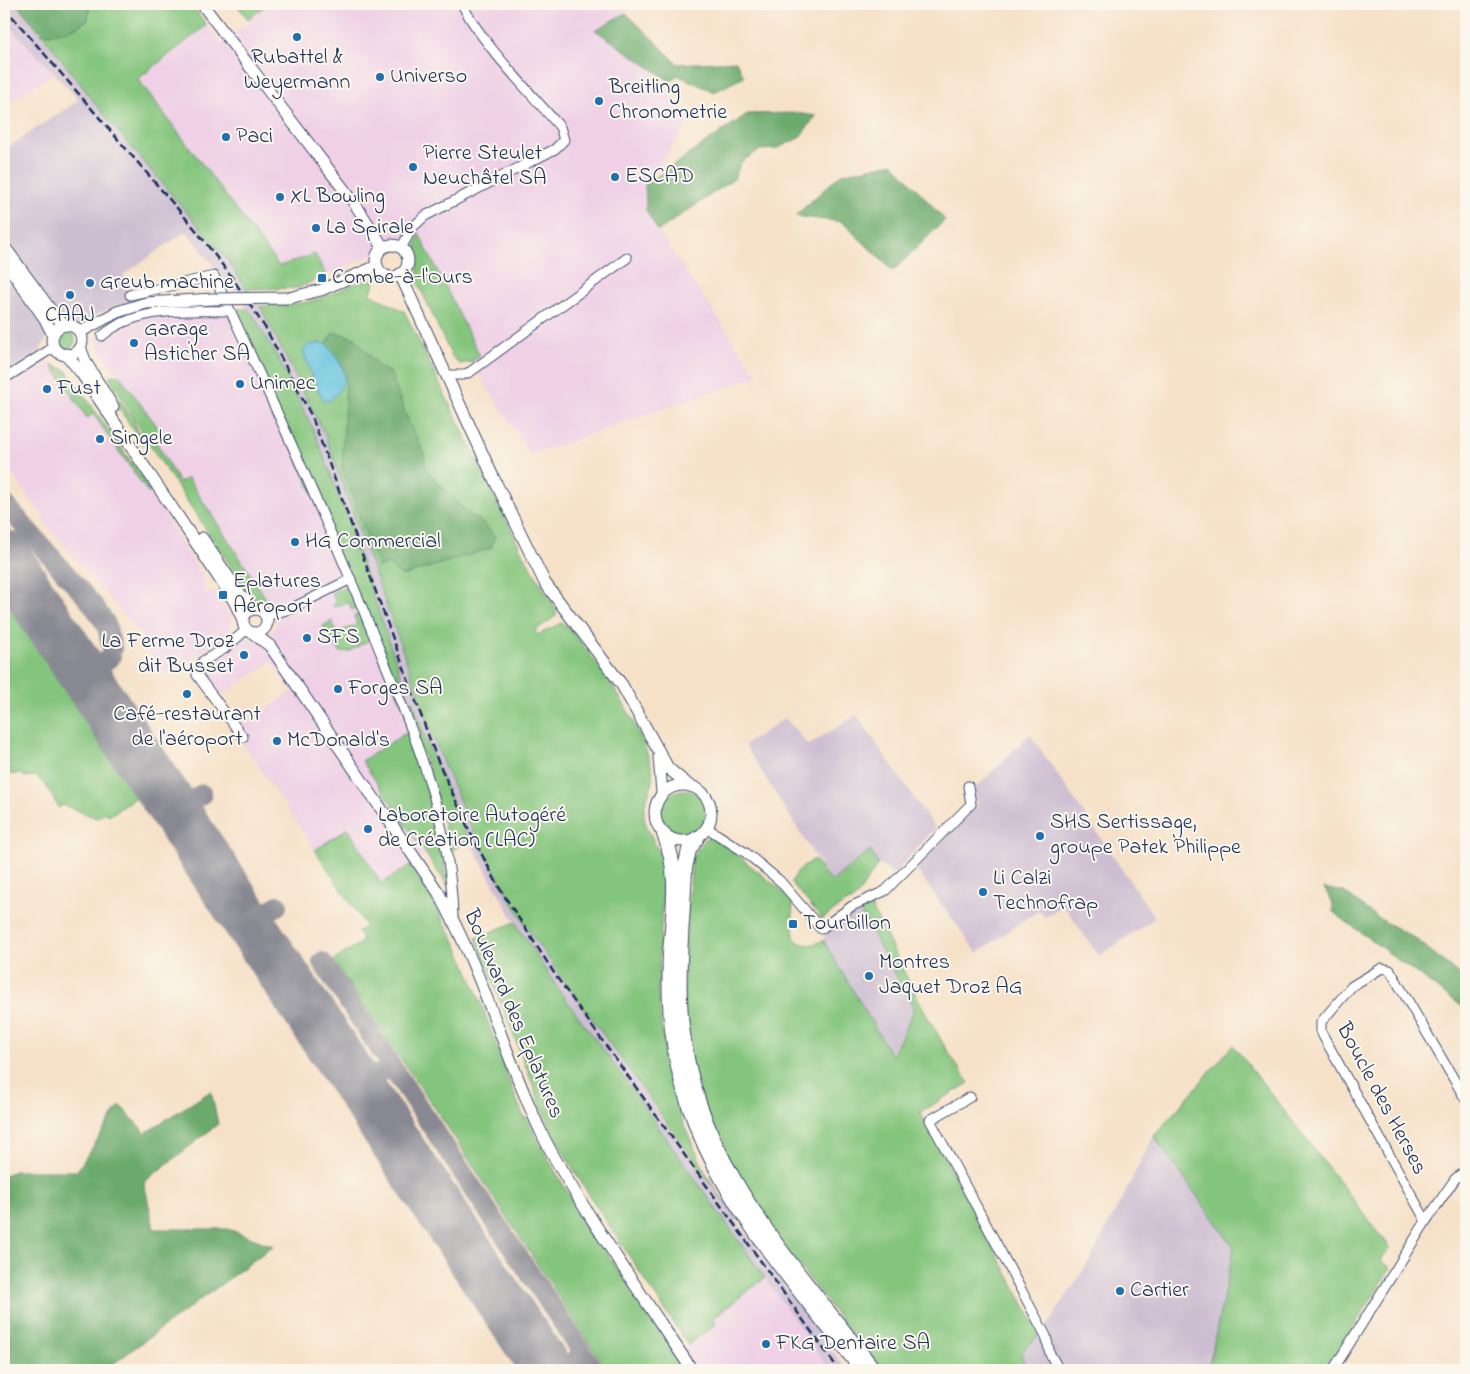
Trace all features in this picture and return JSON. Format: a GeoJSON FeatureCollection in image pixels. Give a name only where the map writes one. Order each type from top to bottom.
{"type":"FeatureCollection","features":[{"type":"Feature","properties":{"kind":"highway"},"geometry":{"type":"LineString","coordinates":[[702,833],[689,850],[685,868],[679,984],[686,1054],[700,1110],[718,1153],[744,1200],[874,1370]]}},
{"type":"Feature","properties":{"kind":"highway"},"geometry":{"type":"LineString","coordinates":[[664,834],[674,867],[669,983],[672,1030],[680,1075],[691,1115],[710,1160],[735,1203],[862,1370]]}},
{"type":"Feature","properties":{"kind":"main road"},"geometry":{"type":"LineString","coordinates":[[202,4],[354,204],[383,247]]}},
{"type":"Feature","properties":{"kind":"main road"},"geometry":{"type":"LineString","coordinates":[[390,245],[401,248],[408,259],[406,268],[400,274],[386,276],[377,266],[377,255],[383,247],[390,245]]}},
{"type":"Feature","properties":{"kind":"main road"},"geometry":{"type":"LineString","coordinates":[[4,246],[53,313],[64,325]]}},
{"type":"Feature","properties":{"kind":"main road"},"geometry":{"type":"LineString","coordinates":[[4,260],[46,319],[58,352],[73,354],[80,348]]}},
{"type":"Feature","properties":{"kind":"main road"},"geometry":{"type":"LineString","coordinates":[[80,332],[122,310],[146,303],[167,300],[289,298],[321,290],[377,266]]}},
{"type":"Feature","properties":{"kind":"main road"},"geometry":{"type":"LineString","coordinates":[[400,274],[448,375],[494,479],[545,583],[622,685],[668,768],[688,784],[700,790],[709,801],[712,815],[702,833],[690,840],[676,840],[664,834],[655,817],[656,805],[662,793],[659,753]]}},
{"type":"Feature","properties":{"kind":"main road"},"geometry":{"type":"LineString","coordinates":[[54,341],[59,328],[64,325],[73,326],[80,332],[82,338],[80,348],[86,363],[107,398],[240,594],[254,609],[260,610],[266,621],[261,632],[248,628],[245,614],[254,609]]}},
{"type":"Feature","properties":{"kind":"main road","name":"Boulevard des Eplatures"},"geometry":{"type":"LineString","coordinates":[[66,354],[82,374],[200,549],[234,601],[248,628],[270,646],[438,892],[453,918],[483,986],[522,1088],[543,1136],[579,1199],[692,1370]]}},
{"type":"Feature","properties":{"kind":"main road","name":"Boulevard des Eplatures"},"geometry":{"type":"LineString","coordinates":[[266,621],[270,646]]}},
{"type":"Feature","properties":{"kind":"main road"},"geometry":{"type":"LineString","coordinates":[[662,793],[674,786],[688,784]]}},
{"type":"Feature","properties":{"kind":"street"},"geometry":{"type":"LineString","coordinates":[[401,248],[413,227],[425,216],[555,149],[563,142],[564,135],[560,126],[487,41],[468,17],[462,4]]}},
{"type":"Feature","properties":{"kind":"street"},"geometry":{"type":"LineString","coordinates":[[448,375],[462,375],[470,372],[627,258]]}},
{"type":"Feature","properties":{"kind":"street"},"geometry":{"type":"LineString","coordinates":[[130,295],[214,276],[351,579],[427,768],[452,882],[453,918]]}},
{"type":"Feature","properties":{"kind":"street"},"geometry":{"type":"LineString","coordinates":[[102,336],[120,323],[158,313],[230,311]]}},
{"type":"Feature","properties":{"kind":"street"},"geometry":{"type":"LineString","coordinates":[[4,379],[54,341]]}},
{"type":"Feature","properties":{"kind":"street"},"geometry":{"type":"LineString","coordinates":[[266,621],[351,579]]}},
{"type":"Feature","properties":{"kind":"street"},"geometry":{"type":"LineString","coordinates":[[243,737],[197,675],[203,661],[224,649],[248,628]]}},
{"type":"Feature","properties":{"kind":"street"},"geometry":{"type":"LineString","coordinates":[[4,749],[4,760]]}},
{"type":"Feature","properties":{"kind":"street"},"geometry":{"type":"LineString","coordinates":[[702,833],[746,853],[780,880],[821,930],[852,906],[885,891],[971,804],[968,786]]}},
{"type":"Feature","properties":{"kind":"street","name":"Boucle des Herses"},"geometry":{"type":"LineString","coordinates":[[1426,1221],[1321,1032],[1321,1022],[1352,986],[1382,968],[1390,970],[1466,1100]]}},
{"type":"Feature","properties":{"kind":"street"},"geometry":{"type":"LineString","coordinates":[[970,1097],[930,1120],[1046,1336],[1050,1354],[1059,1370]]}},
{"type":"Feature","properties":{"kind":"street"},"geometry":{"type":"LineString","coordinates":[[1332,1370],[1426,1221],[1455,1179],[1466,1170]]}},
{"type":"Feature","properties":{"kind":"shaded area"},"geometry":{"type":"Polygon","coordinates":[[[4,4],[17,4],[105,116],[229,262],[260,306],[325,435],[443,763],[472,829],[506,892],[535,940],[686,1152],[847,1370],[830,1370],[626,1081],[556,986],[515,922],[469,840],[429,748],[413,703],[409,699],[351,532],[353,530],[313,429],[279,360],[253,315],[186,231],[123,275],[136,299],[97,314],[80,326],[64,322],[50,333],[39,352],[4,374],[4,150],[79,100],[4,21],[4,4]]]}},
{"type":"Feature","properties":{"kind":"shaded area"},"geometry":{"type":"Polygon","coordinates":[[[268,4],[627,4],[626,13],[596,30],[651,68],[690,121],[645,185],[646,210],[658,231],[758,376],[531,455],[471,362],[480,356],[419,234],[326,275],[315,254],[279,266],[138,79],[207,25],[222,44],[268,4]]]}},
{"type":"Feature","properties":{"kind":"shaded area"},"geometry":{"type":"Polygon","coordinates":[[[4,21],[53,73],[4,107],[4,21]]]}},
{"type":"Feature","properties":{"kind":"shaded area"},"geometry":{"type":"Polygon","coordinates":[[[233,307],[414,728],[363,761],[425,855],[381,884],[348,828],[315,850],[235,731],[292,691],[272,662],[218,697],[205,675],[204,666],[246,637],[258,641],[277,627],[269,603],[188,478],[180,483],[152,435],[160,430],[101,352],[95,338],[113,325],[131,317],[233,307]]]}},
{"type":"Feature","properties":{"kind":"shaded area"},"geometry":{"type":"Polygon","coordinates":[[[48,360],[87,417],[92,414],[160,508],[204,579],[205,589],[201,597],[214,590],[232,618],[229,632],[220,643],[166,674],[161,672],[140,634],[55,535],[4,462],[4,390],[48,360]]]}},
{"type":"Feature","properties":{"kind":"shaded area"},"geometry":{"type":"Polygon","coordinates":[[[857,715],[935,828],[894,874],[878,864],[870,851],[831,882],[745,745],[785,718],[808,745],[857,715]]]}},
{"type":"Feature","properties":{"kind":"shaded area"},"geometry":{"type":"Polygon","coordinates":[[[1030,734],[1155,918],[1099,956],[1063,905],[1045,917],[1039,910],[977,953],[916,869],[978,803],[971,793],[1030,734]]]}},
{"type":"Feature","properties":{"kind":"shaded area"},"geometry":{"type":"Polygon","coordinates":[[[851,912],[860,912],[912,1004],[913,1012],[893,1051],[893,1057],[823,940],[826,930],[851,912]]]}},
{"type":"Feature","properties":{"kind":"shaded area"},"geometry":{"type":"Polygon","coordinates":[[[1154,1136],[1234,1248],[1208,1370],[1026,1370],[1021,1354],[1047,1326],[1092,1257],[1154,1136]]]}},
{"type":"Feature","properties":{"kind":"shaded area"},"geometry":{"type":"Polygon","coordinates":[[[765,1278],[830,1370],[687,1370],[677,1355],[716,1324],[712,1318],[765,1278]]]}},
{"type":"Feature","properties":{"kind":"green space"},"geometry":{"type":"Polygon","coordinates":[[[17,4],[90,4],[88,20],[66,31],[48,34],[41,33],[17,4]]]}},
{"type":"Feature","properties":{"kind":"green space"},"geometry":{"type":"Polygon","coordinates":[[[90,4],[191,4],[207,25],[138,79],[279,266],[315,254],[326,275],[298,288],[246,289],[229,262],[105,116],[41,33],[60,33],[82,24],[88,20],[90,4]]]}},
{"type":"Feature","properties":{"kind":"green space"},"geometry":{"type":"Polygon","coordinates":[[[236,4],[268,4],[248,19],[236,4]]]}},
{"type":"Feature","properties":{"kind":"green space"},"geometry":{"type":"Polygon","coordinates":[[[626,13],[678,64],[736,61],[744,77],[714,92],[677,75],[671,82],[595,30],[626,13]]]}},
{"type":"Feature","properties":{"kind":"green space"},"geometry":{"type":"Polygon","coordinates":[[[795,113],[816,116],[799,138],[776,149],[760,150],[741,162],[734,179],[658,231],[646,210],[645,185],[747,114],[795,113]]]}},
{"type":"Feature","properties":{"kind":"green space"},"geometry":{"type":"Polygon","coordinates":[[[893,163],[945,220],[893,271],[842,222],[795,216],[841,174],[893,163]]]}},
{"type":"Feature","properties":{"kind":"green space"},"geometry":{"type":"Polygon","coordinates":[[[419,234],[480,356],[471,362],[459,364],[451,355],[417,281],[418,260],[416,244],[419,234]]]}},
{"type":"Feature","properties":{"kind":"green space"},"geometry":{"type":"Polygon","coordinates":[[[376,279],[370,294],[404,311],[522,552],[556,610],[556,616],[535,631],[538,635],[561,623],[568,626],[618,694],[646,749],[653,776],[645,805],[644,817],[664,866],[658,993],[665,1054],[682,1121],[707,1176],[737,1220],[535,940],[506,892],[472,829],[443,763],[325,435],[260,306],[308,302],[360,282],[376,279]]]}},
{"type":"Feature","properties":{"kind":"green space"},"geometry":{"type":"Polygon","coordinates":[[[234,309],[248,309],[253,315],[279,360],[313,429],[353,531],[351,532],[409,699],[413,702],[429,748],[469,840],[451,851],[428,766],[234,309]]]}},
{"type":"Feature","properties":{"kind":"green space"},"geometry":{"type":"Polygon","coordinates":[[[62,331],[70,331],[75,336],[73,347],[62,349],[57,344],[57,336],[62,331]]]}},
{"type":"Feature","properties":{"kind":"green space"},"geometry":{"type":"Polygon","coordinates":[[[333,332],[355,338],[380,368],[390,372],[409,423],[424,452],[426,469],[468,514],[480,520],[495,536],[491,548],[402,576],[388,564],[378,568],[342,467],[346,372],[327,344],[333,332]]]}},
{"type":"Feature","properties":{"kind":"green space"},"geometry":{"type":"Polygon","coordinates":[[[52,365],[66,370],[150,488],[149,494],[93,414],[87,418],[52,365]]]}},
{"type":"Feature","properties":{"kind":"green space"},"geometry":{"type":"Polygon","coordinates":[[[119,375],[160,430],[153,436],[179,483],[188,478],[269,603],[261,601],[248,592],[155,453],[109,376],[119,375]]]}},
{"type":"Feature","properties":{"kind":"green space"},"geometry":{"type":"Polygon","coordinates":[[[107,381],[133,419],[144,445],[102,384],[107,381]]]}},
{"type":"Feature","properties":{"kind":"green space"},"geometry":{"type":"Polygon","coordinates":[[[346,586],[350,588],[357,608],[352,610],[348,602],[334,607],[333,605],[336,602],[331,593],[346,586]]]}},
{"type":"Feature","properties":{"kind":"green space"},"geometry":{"type":"Polygon","coordinates":[[[4,587],[141,794],[109,816],[106,812],[97,818],[63,805],[59,808],[46,786],[36,776],[24,777],[21,773],[7,775],[7,746],[4,736],[4,587]]]}},
{"type":"Feature","properties":{"kind":"green space"},"geometry":{"type":"Polygon","coordinates":[[[360,614],[369,640],[349,652],[340,652],[323,626],[332,621],[337,632],[357,625],[354,616],[360,614]]]}},
{"type":"Feature","properties":{"kind":"green space"},"geometry":{"type":"Polygon","coordinates":[[[409,731],[433,807],[447,885],[362,761],[409,731]]]}},
{"type":"Feature","properties":{"kind":"green space"},"geometry":{"type":"Polygon","coordinates":[[[684,790],[697,794],[703,800],[707,813],[703,826],[697,832],[684,836],[671,832],[665,826],[661,813],[665,800],[671,794],[684,790]]]}},
{"type":"Feature","properties":{"kind":"green space"},"geometry":{"type":"Polygon","coordinates":[[[348,828],[381,884],[410,865],[418,877],[455,941],[467,968],[524,1118],[527,1118],[562,1183],[582,1215],[687,1370],[607,1370],[439,1114],[333,961],[363,941],[358,932],[366,926],[315,850],[348,828]]]}},
{"type":"Feature","properties":{"kind":"green space"},"geometry":{"type":"Polygon","coordinates":[[[716,838],[792,899],[794,937],[804,944],[823,940],[892,1056],[913,1012],[912,1004],[860,912],[871,906],[929,1019],[969,1083],[920,1112],[1040,1334],[1021,1353],[1026,1370],[880,1370],[785,1247],[755,1202],[728,1156],[706,1109],[691,1060],[684,1009],[685,952],[692,858],[704,839],[716,838]]]}},
{"type":"Feature","properties":{"kind":"green space"},"geometry":{"type":"Polygon","coordinates":[[[870,850],[878,864],[855,899],[845,903],[822,919],[791,882],[798,871],[814,859],[831,882],[870,850]]]}},
{"type":"Feature","properties":{"kind":"green space"},"geometry":{"type":"Polygon","coordinates":[[[1324,888],[1344,892],[1378,918],[1416,939],[1466,980],[1466,1010],[1333,912],[1333,904],[1324,888]]]}},
{"type":"Feature","properties":{"kind":"green space"},"geometry":{"type":"Polygon","coordinates":[[[515,922],[556,986],[626,1081],[765,1278],[713,1318],[716,1324],[688,1345],[589,1195],[565,1155],[543,1111],[476,938],[515,922]]]}},
{"type":"Feature","properties":{"kind":"green space"},"geometry":{"type":"Polygon","coordinates":[[[1233,1045],[1390,1247],[1381,1260],[1391,1268],[1339,1349],[1328,1370],[1208,1370],[1234,1248],[1154,1136],[1233,1045]]]}},
{"type":"Feature","properties":{"kind":"green space"},"geometry":{"type":"Polygon","coordinates":[[[211,1091],[218,1124],[144,1182],[154,1229],[228,1229],[273,1246],[105,1370],[4,1370],[4,1175],[15,1171],[77,1171],[120,1105],[145,1133],[211,1091]]]}},
{"type":"Feature","properties":{"kind":"water"},"geometry":{"type":"Polygon","coordinates":[[[327,344],[344,373],[342,386],[329,401],[323,400],[303,351],[308,345],[327,344]]]}},
{"type":"Feature","properties":{"kind":"taxiway"},"geometry":{"type":"LineString","coordinates":[[4,503],[93,605],[106,624],[112,648]]}},
{"type":"Feature","properties":{"kind":"taxiway"},"geometry":{"type":"LineString","coordinates":[[85,675],[111,657]]}},
{"type":"Feature","properties":{"kind":"taxiway"},"geometry":{"type":"LineString","coordinates":[[175,812],[202,794]]}},
{"type":"Feature","properties":{"kind":"taxiway"},"geometry":{"type":"LineString","coordinates":[[250,925],[278,905]]}},
{"type":"Feature","properties":{"kind":"taxiway"},"geometry":{"type":"LineString","coordinates":[[322,962],[594,1370]]}},
{"type":"Feature","properties":{"kind":"taxiway"},"geometry":{"type":"LineString","coordinates":[[359,1087],[391,1066]]}},
{"type":"Feature","properties":{"kind":"taxiway"},"geometry":{"type":"LineString","coordinates":[[560,1370],[583,1355]]}},
{"type":"Feature","properties":{"kind":"runway"},"geometry":{"type":"LineString","coordinates":[[4,555],[547,1370]]}},
{"type":"Feature","properties":{"kind":"railway"},"geometry":{"type":"LineString","coordinates":[[4,7],[195,229],[233,279],[266,329],[312,417],[437,759],[469,830],[500,889],[558,979],[839,1370]]}},
{"type":"Feature","properties":{"kind":"place","name":"Rubattel & Weyermann"},"geometry":{"type":"Point","coordinates":[297,37]}},
{"type":"Feature","properties":{"kind":"place","name":"Universo"},"geometry":{"type":"Point","coordinates":[380,77]}},
{"type":"Feature","properties":{"kind":"place","name":"Breitling Chronometrie"},"geometry":{"type":"Point","coordinates":[599,101]}},
{"type":"Feature","properties":{"kind":"place","name":"Paci"},"geometry":{"type":"Point","coordinates":[226,137]}},
{"type":"Feature","properties":{"kind":"place","name":"Pierre Steulet Neuchâtel SA"},"geometry":{"type":"Point","coordinates":[413,167]}},
{"type":"Feature","properties":{"kind":"place","name":"ESCAD"},"geometry":{"type":"Point","coordinates":[615,177]}},
{"type":"Feature","properties":{"kind":"place","name":"XL Bowling"},"geometry":{"type":"Point","coordinates":[280,197]}},
{"type":"Feature","properties":{"kind":"place","name":"La Spirale"},"geometry":{"type":"Point","coordinates":[316,228]}},
{"type":"Feature","properties":{"kind":"place","name":"Combe-à-l'Ours"},"geometry":{"type":"Point","coordinates":[322,278]}},
{"type":"Feature","properties":{"kind":"place","name":"Greub machine"},"geometry":{"type":"Point","coordinates":[90,283]}},
{"type":"Feature","properties":{"kind":"place","name":"CAAJ"},"geometry":{"type":"Point","coordinates":[70,295]}},
{"type":"Feature","properties":{"kind":"place","name":"Garage Asticher SA"},"geometry":{"type":"Point","coordinates":[134,343]}},
{"type":"Feature","properties":{"kind":"place","name":"Unimec"},"geometry":{"type":"Point","coordinates":[240,384]}},
{"type":"Feature","properties":{"kind":"place","name":"Fust"},"geometry":{"type":"Point","coordinates":[47,389]}},
{"type":"Feature","properties":{"kind":"place","name":"Singele"},"geometry":{"type":"Point","coordinates":[100,439]}},
{"type":"Feature","properties":{"kind":"place","name":"HG Commercial"},"geometry":{"type":"Point","coordinates":[295,542]}},
{"type":"Feature","properties":{"kind":"place","name":"Eplatures Aéroport"},"geometry":{"type":"Point","coordinates":[223,595]}},
{"type":"Feature","properties":{"kind":"place","name":"SFS"},"geometry":{"type":"Point","coordinates":[307,638]}},
{"type":"Feature","properties":{"kind":"place","name":"La Ferme Droz dit Busset"},"geometry":{"type":"Point","coordinates":[244,655]}},
{"type":"Feature","properties":{"kind":"place","name":"Forges SA"},"geometry":{"type":"Point","coordinates":[338,689]}},
{"type":"Feature","properties":{"kind":"place","name":"Café-restaurant de l'aéroport"},"geometry":{"type":"Point","coordinates":[187,694]}},
{"type":"Feature","properties":{"kind":"place","name":"McDonald's"},"geometry":{"type":"Point","coordinates":[277,741]}},
{"type":"Feature","properties":{"kind":"place","name":"Laboratoire Autogéré de Création (LAC)"},"geometry":{"type":"Point","coordinates":[368,829]}},
{"type":"Feature","properties":{"kind":"place","name":"SHS Sertissage, groupe Patek Philippe"},"geometry":{"type":"Point","coordinates":[1040,836]}},
{"type":"Feature","properties":{"kind":"place","name":"Li Calzi Technofrap"},"geometry":{"type":"Point","coordinates":[983,892]}},
{"type":"Feature","properties":{"kind":"place","name":"Tourbillon"},"geometry":{"type":"Point","coordinates":[793,924]}},
{"type":"Feature","properties":{"kind":"place","name":"Montres Jaquet Droz AG"},"geometry":{"type":"Point","coordinates":[869,976]}},
{"type":"Feature","properties":{"kind":"place","name":"Cartier"},"geometry":{"type":"Point","coordinates":[1120,1291]}},
{"type":"Feature","properties":{"kind":"place","name":"FKG Dentaire SA"},"geometry":{"type":"Point","coordinates":[766,1344]}}]}
